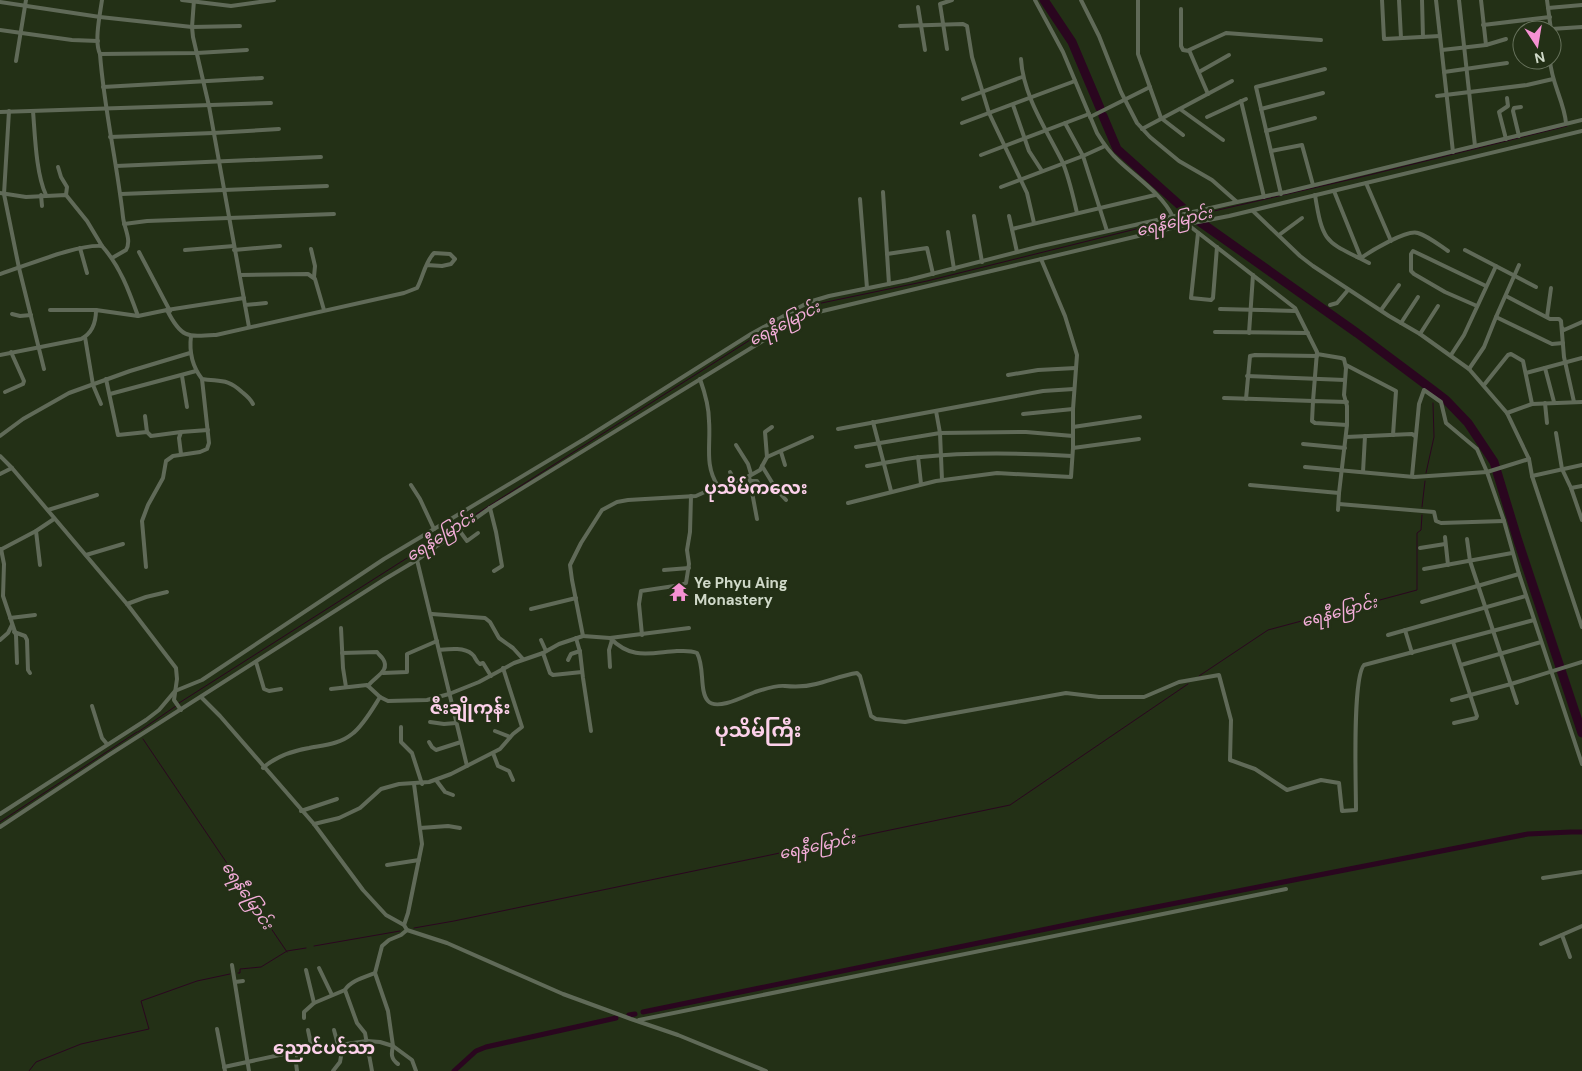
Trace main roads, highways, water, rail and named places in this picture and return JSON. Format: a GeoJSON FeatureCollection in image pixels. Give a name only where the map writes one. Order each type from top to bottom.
{"type":"FeatureCollection","features":[{"type":"Feature","properties":{"kind":"waterway"},"geometry":{"type":"LineString","coordinates":[[1044,0],[1072,42],[1100,108]]}},
{"type":"Feature","properties":{"kind":"waterway"},"geometry":{"type":"LineString","coordinates":[[1103,116],[1117,149],[1193,217],[1357,333],[1446,400],[1468,423],[1494,462],[1518,541],[1582,733]]}},
{"type":"Feature","properties":{"kind":"waterway","name":"ရေနီမြောင်း"},"geometry":{"type":"LineString","coordinates":[[179,703],[750,340],[812,305],[927,281],[1567,126]]}},
{"type":"Feature","properties":{"kind":"waterway","name":"ရေနီမြောင်း"},"geometry":{"type":"LineString","coordinates":[[1426,473],[1434,437],[1433,403]]}},
{"type":"Feature","properties":{"kind":"waterway","name":"ရေနီမြောင်း"},"geometry":{"type":"LineString","coordinates":[[1422,507],[1425,481]]}},
{"type":"Feature","properties":{"kind":"waterway","name":"ရေနီမြောင်း"},"geometry":{"type":"LineString","coordinates":[[1199,676],[1268,630],[1417,590],[1417,533],[1421,530],[1422,515]]}},
{"type":"Feature","properties":{"kind":"waterway","name":"ရေနီမြောင်း"},"geometry":{"type":"LineString","coordinates":[[414,928],[1010,805],[1188,684]]}},
{"type":"Feature","properties":{"kind":"waterway","name":"ရေနီမြောင်း"},"geometry":{"type":"LineString","coordinates":[[138,732],[176,706]]}},
{"type":"Feature","properties":{"kind":"waterway","name":"ရေနီမြောင်း"},"geometry":{"type":"LineString","coordinates":[[0,822],[137,732]]}},
{"type":"Feature","properties":{"kind":"waterway","name":"ရေနီမြောင်း"},"geometry":{"type":"LineString","coordinates":[[143,739],[287,952]]}},
{"type":"Feature","properties":{"kind":"waterway"},"geometry":{"type":"LineString","coordinates":[[643,1012],[1095,919],[1528,834],[1582,832]]}},
{"type":"Feature","properties":{"kind":"waterway","name":"ရေနီမြောင်း"},"geometry":{"type":"LineString","coordinates":[[314,946],[400,931]]}},
{"type":"Feature","properties":{"kind":"waterway","name":"ရေနီမြောင်း"},"geometry":{"type":"LineString","coordinates":[[238,973],[240,973],[240,969],[261,967],[287,951],[306,948]]}},
{"type":"Feature","properties":{"kind":"waterway","name":"ရေနီမြောင်း"},"geometry":{"type":"LineString","coordinates":[[29,1071],[36,1062],[81,1044],[149,1029],[141,1001],[197,981],[230,974]]}},
{"type":"Feature","properties":{"kind":"waterway"},"geometry":{"type":"LineString","coordinates":[[629,1015],[635,1014]]}},
{"type":"Feature","properties":{"kind":"waterway"},"geometry":{"type":"LineString","coordinates":[[454,1071],[476,1051],[486,1047],[616,1018]]}},
{"type":"Feature","properties":{"kind":"place","name":"Ye Phyu Aing Monastery"},"geometry":{"type":"Point","coordinates":[679,592]}},
{"type":"Feature","properties":{"kind":"district","name":"ပုသိမ်ကလေး"},"geometry":{"type":"Point","coordinates":[756,488]}},
{"type":"Feature","properties":{"kind":"district","name":"ဇီးချိုကုန်း"},"geometry":{"type":"Point","coordinates":[470,708]}},
{"type":"Feature","properties":{"kind":"district","name":"ပုသိမ်ကြီး"},"geometry":{"type":"Point","coordinates":[758,730]}},
{"type":"Feature","properties":{"kind":"district","name":"ညောင်ပင်သာ"},"geometry":{"type":"Point","coordinates":[324,1048]}}]}
